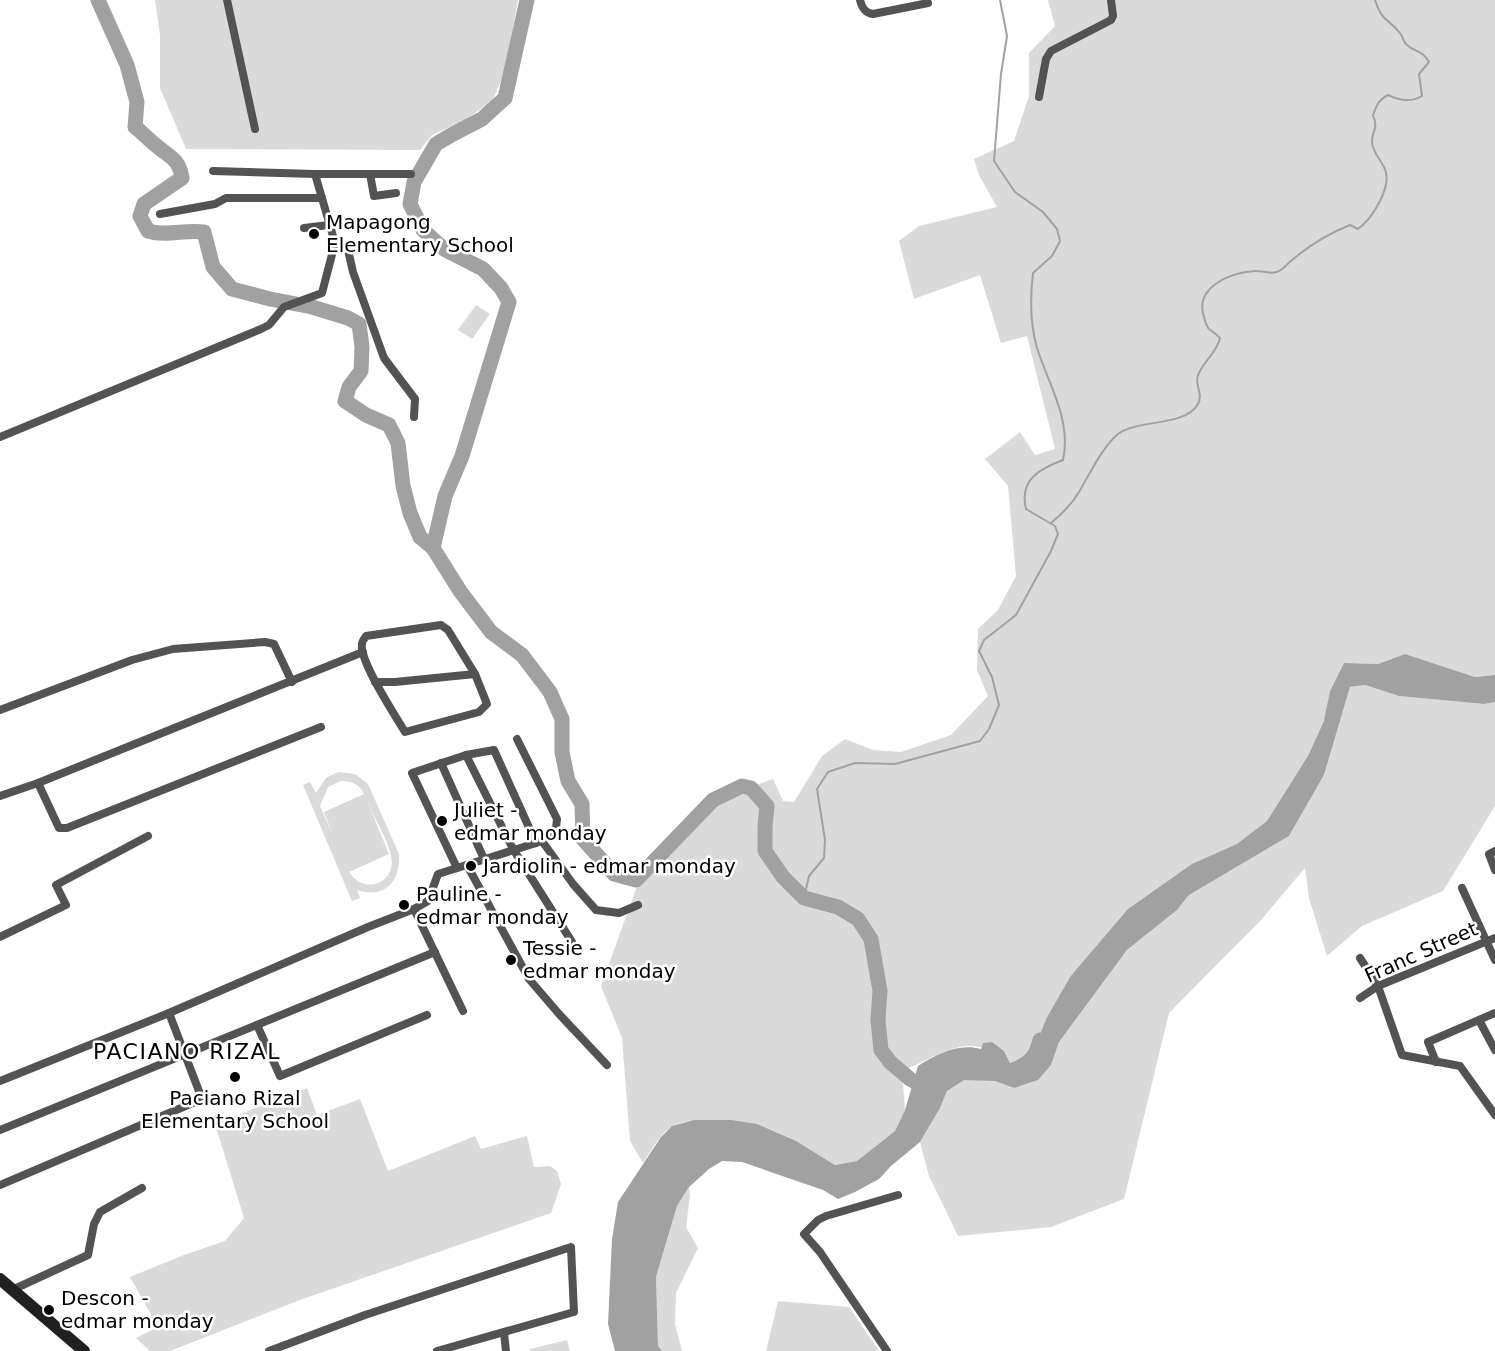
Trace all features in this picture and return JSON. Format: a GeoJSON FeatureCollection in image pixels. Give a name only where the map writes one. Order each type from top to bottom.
{"type":"FeatureCollection","features":[{"type":"Feature","properties":{"kind":"main road"},"geometry":{"type":"LineString","coordinates":[[0,1279],[84,1351]]}},
{"type":"Feature","properties":{"kind":"street"},"geometry":{"type":"LineString","coordinates":[[227,0],[255,129]]}},
{"type":"Feature","properties":{"kind":"street"},"geometry":{"type":"LineString","coordinates":[[860,0],[864,9],[873,14],[928,3]]}},
{"type":"Feature","properties":{"kind":"street"},"geometry":{"type":"LineString","coordinates":[[1039,97],[1046,59],[1051,51],[1111,20],[1112,0]]}},
{"type":"Feature","properties":{"kind":"street"},"geometry":{"type":"LineString","coordinates":[[213,171],[411,174]]}},
{"type":"Feature","properties":{"kind":"street"},"geometry":{"type":"LineString","coordinates":[[0,437],[261,329],[269,325],[284,307],[322,293],[335,243],[315,174]]}},
{"type":"Feature","properties":{"kind":"street"},"geometry":{"type":"LineString","coordinates":[[370,174],[374,196],[396,193]]}},
{"type":"Feature","properties":{"kind":"street"},"geometry":{"type":"LineString","coordinates":[[160,214],[215,204],[226,198],[322,198]]}},
{"type":"Feature","properties":{"kind":"street"},"geometry":{"type":"LineString","coordinates":[[304,228],[329,225]]}},
{"type":"Feature","properties":{"kind":"street"},"geometry":{"type":"LineString","coordinates":[[335,243],[348,250],[353,272],[384,358],[415,399],[414,417]]}},
{"type":"Feature","properties":{"kind":"street"},"geometry":{"type":"LineString","coordinates":[[441,625],[448,630],[475,674],[487,704],[479,712],[405,732],[375,682],[363,652],[362,643],[366,636],[441,625]]}},
{"type":"Feature","properties":{"kind":"street"},"geometry":{"type":"LineString","coordinates":[[0,710],[132,660],[172,650],[265,642],[274,644],[292,682]]}},
{"type":"Feature","properties":{"kind":"street"},"geometry":{"type":"LineString","coordinates":[[0,796],[38,783],[363,652]]}},
{"type":"Feature","properties":{"kind":"street"},"geometry":{"type":"LineString","coordinates":[[375,682],[475,674]]}},
{"type":"Feature","properties":{"kind":"street"},"geometry":{"type":"LineString","coordinates":[[38,783],[59,828],[67,828],[321,727]]}},
{"type":"Feature","properties":{"kind":"street"},"geometry":{"type":"LineString","coordinates":[[0,1081],[169,1013],[414,909],[428,901],[438,874],[539,842],[556,828],[557,819],[518,739]]}},
{"type":"Feature","properties":{"kind":"street"},"geometry":{"type":"LineString","coordinates":[[456,868],[412,773],[466,755],[494,750],[539,842],[596,910],[619,913],[638,905]]}},
{"type":"Feature","properties":{"kind":"street"},"geometry":{"type":"LineString","coordinates":[[466,755],[513,849],[572,942]]}},
{"type":"Feature","properties":{"kind":"street"},"geometry":{"type":"LineString","coordinates":[[441,763],[484,859]]}},
{"type":"Feature","properties":{"kind":"street"},"geometry":{"type":"LineString","coordinates":[[0,937],[66,905],[56,885],[148,836]]}},
{"type":"Feature","properties":{"kind":"street"},"geometry":{"type":"LineString","coordinates":[[1495,851],[1489,854],[1495,870]]}},
{"type":"Feature","properties":{"kind":"street"},"geometry":{"type":"LineString","coordinates":[[467,864],[529,979],[608,1065]]}},
{"type":"Feature","properties":{"kind":"street"},"geometry":{"type":"LineString","coordinates":[[1462,888],[1491,939],[1495,960]]}},
{"type":"Feature","properties":{"kind":"street"},"geometry":{"type":"LineString","coordinates":[[414,909],[463,1011]]}},
{"type":"Feature","properties":{"kind":"street","name":"Franc Street"},"geometry":{"type":"LineString","coordinates":[[1360,998],[1378,986],[1491,939]]}},
{"type":"Feature","properties":{"kind":"street"},"geometry":{"type":"LineString","coordinates":[[0,1130],[435,952]]}},
{"type":"Feature","properties":{"kind":"street"},"geometry":{"type":"LineString","coordinates":[[1360,958],[1378,986],[1402,1055],[1460,1066],[1495,1115]]}},
{"type":"Feature","properties":{"kind":"street"},"geometry":{"type":"LineString","coordinates":[[1436,1062],[1428,1042],[1495,1012]]}},
{"type":"Feature","properties":{"kind":"street"},"geometry":{"type":"LineString","coordinates":[[0,1185],[202,1099],[169,1013]]}},
{"type":"Feature","properties":{"kind":"street"},"geometry":{"type":"LineString","coordinates":[[257,1025],[280,1076],[427,1014]]}},
{"type":"Feature","properties":{"kind":"street"},"geometry":{"type":"LineString","coordinates":[[1479,1020],[1495,1050]]}},
{"type":"Feature","properties":{"kind":"street"},"geometry":{"type":"LineString","coordinates":[[12,1290],[88,1256],[94,1224],[100,1212],[142,1188]]}},
{"type":"Feature","properties":{"kind":"street"},"geometry":{"type":"LineString","coordinates":[[887,1351],[820,1252],[804,1234],[826,1216],[898,1196]]}},
{"type":"Feature","properties":{"kind":"street"},"geometry":{"type":"LineString","coordinates":[[269,1351],[365,1315],[571,1247],[574,1312],[437,1351]]}},
{"type":"Feature","properties":{"kind":"street"},"geometry":{"type":"LineString","coordinates":[[504,1333],[506,1351]]}},
{"type":"Feature","properties":{"kind":"shaded area"},"geometry":{"type":"Polygon","coordinates":[[[155,0],[518,0],[505,72],[492,101],[468,118],[432,135],[420,150],[186,149],[160,88],[160,35],[155,0]]]}},
{"type":"Feature","properties":{"kind":"shaded area"},"geometry":{"type":"Polygon","coordinates":[[[1048,0],[1495,0],[1495,675],[1475,677],[1405,654],[1378,664],[1344,663],[1330,691],[1325,721],[1309,754],[1267,821],[1070,977],[1046,1019],[1029,1063],[1020,1069],[1011,1065],[1004,1051],[970,1046],[943,1052],[902,1070],[905,1110],[895,1131],[857,1161],[835,1165],[790,1139],[762,1128],[730,1121],[696,1120],[667,1130],[643,1163],[630,1141],[622,1038],[601,986],[636,889],[652,863],[713,800],[773,779],[783,801],[794,802],[822,756],[845,739],[873,750],[901,752],[951,735],[988,696],[977,670],[978,629],[998,610],[1016,576],[1008,486],[985,459],[1020,432],[1035,455],[1055,449],[1027,336],[1001,343],[980,275],[914,299],[899,241],[919,226],[997,207],[979,175],[974,159],[1014,141],[1029,96],[1029,53],[1055,26],[1048,0]]]}},
{"type":"Feature","properties":{"kind":"shaded area"},"geometry":{"type":"Polygon","coordinates":[[[476,305],[490,314],[472,339],[458,330],[476,305]]]}},
{"type":"Feature","properties":{"kind":"shaded area"},"geometry":{"type":"Polygon","coordinates":[[[1405,654],[1475,677],[1495,675],[1495,702],[1484,704],[1399,696],[1365,685],[1350,687],[1324,775],[1289,836],[1189,895],[1177,910],[1127,950],[1059,1042],[1051,1065],[1038,1080],[1014,1088],[995,1081],[964,1080],[947,1091],[920,1142],[879,1179],[838,1199],[823,1190],[742,1162],[722,1161],[709,1169],[689,1187],[677,1206],[656,1277],[658,1346],[662,1351],[615,1351],[608,1324],[612,1239],[618,1202],[661,1137],[672,1126],[694,1120],[731,1120],[757,1124],[796,1141],[835,1165],[857,1161],[895,1131],[905,1110],[918,1066],[933,1057],[964,1047],[981,1049],[983,1043],[992,1042],[1004,1051],[1011,1065],[1021,1069],[1029,1063],[1046,1019],[1070,977],[1128,909],[1192,864],[1237,844],[1267,821],[1309,754],[1324,721],[1330,691],[1344,663],[1378,664],[1405,654]]]}},
{"type":"Feature","properties":{"kind":"shaded area"},"geometry":{"type":"Polygon","coordinates":[[[1365,685],[1399,696],[1484,704],[1495,702],[1495,806],[1443,891],[1362,926],[1327,956],[1309,898],[1305,868],[1261,920],[1169,1013],[1124,1199],[1051,1227],[958,1236],[929,1176],[920,1142],[947,1091],[964,1079],[995,1081],[1014,1088],[1051,1065],[1059,1042],[1127,950],[1177,910],[1189,895],[1289,836],[1324,775],[1350,687],[1365,685]]]}},
{"type":"Feature","properties":{"kind":"shaded area"},"geometry":{"type":"Polygon","coordinates":[[[338,772],[355,774],[368,784],[399,854],[397,873],[389,886],[375,892],[357,890],[360,898],[352,901],[303,785],[310,782],[316,793],[326,778],[338,772]],[[341,781],[328,787],[320,806],[333,835],[324,812],[364,794],[355,784],[341,781]],[[368,803],[389,854],[349,872],[355,879],[370,885],[384,879],[392,865],[387,844],[368,803]]]}},
{"type":"Feature","properties":{"kind":"shaded area"},"geometry":{"type":"Polygon","coordinates":[[[307,1088],[317,1115],[360,1099],[388,1171],[475,1136],[481,1149],[527,1136],[534,1167],[550,1166],[557,1171],[561,1184],[551,1213],[300,1300],[170,1351],[150,1351],[136,1338],[158,1327],[130,1277],[225,1241],[244,1218],[215,1124],[307,1088]]]}},
{"type":"Feature","properties":{"kind":"shaded area"},"geometry":{"type":"Polygon","coordinates":[[[689,1187],[686,1227],[698,1248],[676,1293],[675,1324],[682,1351],[662,1351],[658,1346],[656,1277],[677,1206],[689,1187]]]}},
{"type":"Feature","properties":{"kind":"shaded area"},"geometry":{"type":"Polygon","coordinates":[[[778,1301],[849,1307],[879,1351],[766,1351],[778,1301]]]}},
{"type":"Feature","properties":{"kind":"shaded area"},"geometry":{"type":"Polygon","coordinates":[[[567,1340],[570,1351],[530,1351],[530,1349],[567,1340]]]}},
{"type":"Feature","properties":{"kind":"waterway"},"geometry":{"type":"LineString","coordinates":[[98,0],[127,65],[137,102],[135,127],[174,160],[181,172],[182,178],[144,204],[140,216],[148,231],[155,233],[204,232],[213,267],[232,289],[312,307],[348,318],[359,324],[362,347],[361,371],[349,387],[345,401],[366,415],[389,425],[398,443],[403,486],[410,513],[420,537],[433,548],[460,591],[491,632],[522,655],[550,692],[562,719],[562,752],[568,781],[582,804],[583,839],[614,874],[636,880],[713,800],[742,786],[751,788],[767,806],[765,851],[783,877],[804,898],[838,907],[858,919],[871,939],[880,991],[878,1020],[881,1050],[890,1062],[921,1085]]}},
{"type":"Feature","properties":{"kind":"waterway"},"geometry":{"type":"LineString","coordinates":[[433,548],[445,496],[462,456],[509,302],[501,288],[483,269],[444,249],[423,230],[410,204],[414,182],[436,144],[482,119],[505,98],[527,0]]}},
{"type":"Feature","properties":{"kind":"waterway"},"geometry":{"type":"LineString","coordinates":[[804,898],[809,876],[824,858],[825,840],[817,789],[828,772],[855,763],[895,764],[980,741],[989,729],[999,705],[992,677],[979,651],[984,640],[1016,615],[1058,534],[1055,526],[1026,509],[1025,490],[1028,483],[1039,472],[1063,460],[1065,445],[1062,417],[1037,348],[1031,301],[1033,273],[1052,256],[1060,241],[1057,229],[1043,212],[1015,192],[994,161],[1001,74],[1007,36],[1000,0]]}},
{"type":"Feature","properties":{"kind":"waterway"},"geometry":{"type":"LineString","coordinates":[[1051,523],[1073,501],[1102,453],[1118,434],[1137,426],[1183,416],[1198,404],[1200,396],[1197,377],[1220,338],[1208,328],[1204,317],[1202,306],[1209,290],[1225,279],[1245,272],[1278,272],[1304,251],[1335,232],[1350,225],[1358,229],[1375,210],[1384,192],[1386,174],[1372,142],[1375,127],[1373,115],[1380,101],[1388,95],[1405,100],[1413,100],[1422,96],[1419,74],[1429,62],[1421,53],[1406,44],[1396,28],[1383,16],[1375,0]]}},
{"type":"Feature","properties":{"kind":"waterway"},"geometry":{"type":"LineString","coordinates":[[1000,1071],[1015,1069],[1028,1062],[1035,1054],[1040,1040]]}},
{"type":"Feature","properties":{"kind":"place","name":"Mapagong Elementary School"},"geometry":{"type":"Point","coordinates":[314,234]}},
{"type":"Feature","properties":{"kind":"place","name":"Juliet - edmar monday"},"geometry":{"type":"Point","coordinates":[442,821]}},
{"type":"Feature","properties":{"kind":"place","name":"Jardiolin - edmar monday"},"geometry":{"type":"Point","coordinates":[471,866]}},
{"type":"Feature","properties":{"kind":"place","name":"Pauline - edmar monday"},"geometry":{"type":"Point","coordinates":[404,905]}},
{"type":"Feature","properties":{"kind":"place","name":"Tessie - edmar monday"},"geometry":{"type":"Point","coordinates":[511,960]}},
{"type":"Feature","properties":{"kind":"place","name":"Paciano Rizal Elementary School"},"geometry":{"type":"Point","coordinates":[235,1077]}},
{"type":"Feature","properties":{"kind":"place","name":"Descon - edmar monday"},"geometry":{"type":"Point","coordinates":[49,1310]}},
{"type":"Feature","properties":{"kind":"district","name":"PACIANO RIZAL"},"geometry":{"type":"Point","coordinates":[187,1051]}}]}
